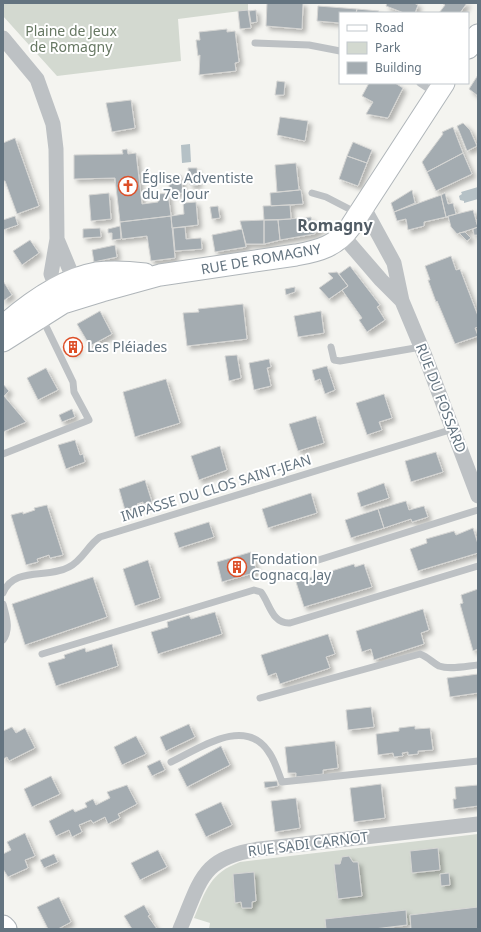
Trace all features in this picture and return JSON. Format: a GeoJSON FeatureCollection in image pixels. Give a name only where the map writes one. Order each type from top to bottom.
{"type":"FeatureCollection","features":[{"type":"Feature","properties":{"kind":"street"},"geometry":{"type":"LineString","coordinates":[[469,47],[478,35]]}},
{"type":"Feature","properties":{"kind":"street"},"geometry":{"type":"LineString","coordinates":[[3,38],[33,72],[42,88],[50,113],[55,135],[57,239],[67,293]]}},
{"type":"Feature","properties":{"kind":"street","name":"RUE DE ROMAGNY"},"geometry":{"type":"LineString","coordinates":[[3,326],[67,293],[160,275],[314,252],[330,246],[344,236],[361,211],[433,87]]}},
{"type":"Feature","properties":{"kind":"street","name":"RUE DU FOSSARD"},"geometry":{"type":"LineString","coordinates":[[361,211],[391,256],[396,270],[402,301],[422,347],[478,496]]}},
{"type":"Feature","properties":{"kind":"street","name":"RUE DU FOSSARD"},"geometry":{"type":"LineString","coordinates":[[344,236],[381,280],[402,301]]}},
{"type":"Feature","properties":{"kind":"street"},"geometry":{"type":"LineString","coordinates":[[57,239],[50,270],[52,280],[67,293]]}},
{"type":"Feature","properties":{"kind":"street","name":"RUE DE ROMAGNY"},"geometry":{"type":"LineString","coordinates":[[3,341],[41,316],[67,293]]}},
{"type":"Feature","properties":{"kind":"street","name":"RUE SADI CARNOT"},"geometry":{"type":"LineString","coordinates":[[180,929],[205,874],[215,864],[231,854],[260,849],[478,824]]}},
{"type":"Feature","properties":{"kind":"lane"},"geometry":{"type":"LineString","coordinates":[[255,43],[309,45],[339,51]]}},
{"type":"Feature","properties":{"kind":"lane"},"geometry":{"type":"LineString","coordinates":[[312,193],[361,211]]}},
{"type":"Feature","properties":{"kind":"lane"},"geometry":{"type":"LineString","coordinates":[[3,454],[89,420],[74,392],[73,382],[41,316]]}},
{"type":"Feature","properties":{"kind":"lane"},"geometry":{"type":"LineString","coordinates":[[331,347],[334,360],[340,361],[422,347]]}},
{"type":"Feature","properties":{"kind":"lane","name":"IMPASSE DU CLOS SAINT-JEAN"},"geometry":{"type":"LineString","coordinates":[[3,593],[5,588],[17,577],[62,570],[70,567],[100,537],[453,429]]}},
{"type":"Feature","properties":{"kind":"lane"},"geometry":{"type":"LineString","coordinates":[[312,562],[478,510]]}},
{"type":"Feature","properties":{"kind":"lane"},"geometry":{"type":"LineString","coordinates":[[42,654],[254,590],[261,592],[276,620],[282,623],[290,623],[478,566]]}},
{"type":"Feature","properties":{"kind":"lane"},"geometry":{"type":"LineString","coordinates":[[3,604],[8,626],[3,640]]}},
{"type":"Feature","properties":{"kind":"lane"},"geometry":{"type":"LineString","coordinates":[[260,698],[420,654],[427,657],[438,666],[446,668],[478,664]]}},
{"type":"Feature","properties":{"kind":"lane"},"geometry":{"type":"LineString","coordinates":[[171,762],[225,737],[239,735],[251,737],[266,747],[282,782],[478,761]]}},
{"type":"Feature","properties":{"kind":"green space","name":"Plaine de Jeux de Romagny"},"geometry":{"type":"Polygon","coordinates":[[[3,3],[248,3],[248,10],[178,19],[181,61],[57,76],[3,16],[3,3]]]}},
{"type":"Feature","properties":{"kind":"green space"},"geometry":{"type":"Polygon","coordinates":[[[478,834],[478,907],[410,915],[411,925],[407,925],[406,910],[325,919],[326,929],[209,929],[210,923],[194,918],[202,899],[215,877],[230,866],[240,862],[478,834]],[[349,856],[343,857],[340,864],[334,865],[338,899],[362,896],[358,862],[353,862],[349,856]],[[254,873],[233,874],[235,903],[241,902],[242,908],[252,908],[252,902],[256,901],[254,873]],[[449,873],[440,874],[441,886],[450,885],[449,873]]]}},
{"type":"Feature","properties":{"kind":"shaded area"},"geometry":{"type":"Polygon","coordinates":[[[190,144],[191,162],[182,163],[181,145],[190,144]]]}},
{"type":"Feature","properties":{"kind":"shaded area"},"geometry":{"type":"Polygon","coordinates":[[[478,187],[478,199],[464,203],[464,201],[460,200],[459,196],[462,194],[461,192],[478,187]]]}},
{"type":"Feature","properties":{"kind":"building"},"geometry":{"type":"Polygon","coordinates":[[[267,3],[303,3],[302,29],[266,26],[267,3]]]}},
{"type":"Feature","properties":{"kind":"building"},"geometry":{"type":"Polygon","coordinates":[[[387,3],[414,3],[418,5],[415,12],[401,12],[386,6],[387,3]]]}},
{"type":"Feature","properties":{"kind":"building"},"geometry":{"type":"Polygon","coordinates":[[[442,3],[467,3],[461,12],[440,12],[445,5],[442,3]]]}},
{"type":"Feature","properties":{"kind":"building"},"geometry":{"type":"Polygon","coordinates":[[[318,6],[357,9],[356,12],[339,12],[339,23],[317,21],[318,6]]]}},
{"type":"Feature","properties":{"kind":"building"},"geometry":{"type":"Polygon","coordinates":[[[357,9],[379,11],[378,12],[356,12],[357,9]]]}},
{"type":"Feature","properties":{"kind":"building"},"geometry":{"type":"Polygon","coordinates":[[[248,10],[251,28],[240,29],[238,11],[248,10]]]}},
{"type":"Feature","properties":{"kind":"building"},"geometry":{"type":"Polygon","coordinates":[[[256,10],[257,22],[251,23],[249,11],[256,10]]]}},
{"type":"Feature","properties":{"kind":"building"},"geometry":{"type":"Polygon","coordinates":[[[227,29],[227,32],[235,31],[239,62],[235,63],[236,71],[199,75],[200,55],[198,56],[196,40],[200,40],[199,32],[227,29]]]}},
{"type":"Feature","properties":{"kind":"building"},"geometry":{"type":"Polygon","coordinates":[[[478,75],[478,96],[469,89],[478,75]]]}},
{"type":"Feature","properties":{"kind":"building"},"geometry":{"type":"Polygon","coordinates":[[[277,81],[285,82],[284,95],[275,95],[277,81]]]}},
{"type":"Feature","properties":{"kind":"building"},"geometry":{"type":"Polygon","coordinates":[[[368,84],[397,84],[403,88],[388,118],[366,114],[373,102],[362,96],[368,84]]]}},
{"type":"Feature","properties":{"kind":"building"},"geometry":{"type":"Polygon","coordinates":[[[131,100],[135,128],[112,132],[106,103],[131,100]]]}},
{"type":"Feature","properties":{"kind":"building"},"geometry":{"type":"Polygon","coordinates":[[[280,117],[308,121],[305,141],[277,135],[280,117]]]}},
{"type":"Feature","properties":{"kind":"building"},"geometry":{"type":"Polygon","coordinates":[[[463,123],[470,130],[477,146],[467,151],[457,126],[463,123]]]}},
{"type":"Feature","properties":{"kind":"building"},"geometry":{"type":"Polygon","coordinates":[[[453,127],[463,153],[427,172],[422,162],[443,134],[442,132],[453,127]]]}},
{"type":"Feature","properties":{"kind":"building"},"geometry":{"type":"Polygon","coordinates":[[[15,138],[39,206],[17,214],[5,181],[3,181],[3,143],[15,138]]]}},
{"type":"Feature","properties":{"kind":"building"},"geometry":{"type":"Polygon","coordinates":[[[353,142],[372,150],[367,163],[347,156],[353,142]]]}},
{"type":"Feature","properties":{"kind":"building","name":"Église Adventiste du 7e Jour"},"geometry":{"type":"Polygon","coordinates":[[[127,149],[128,154],[136,153],[142,204],[158,202],[158,194],[168,193],[171,216],[120,222],[115,178],[74,179],[74,155],[123,154],[122,150],[127,149]]]}},
{"type":"Feature","properties":{"kind":"building"},"geometry":{"type":"Polygon","coordinates":[[[463,153],[472,174],[436,191],[427,172],[463,153]]]}},
{"type":"Feature","properties":{"kind":"building"},"geometry":{"type":"Polygon","coordinates":[[[347,156],[367,163],[358,186],[339,179],[347,156]]]}},
{"type":"Feature","properties":{"kind":"building"},"geometry":{"type":"Polygon","coordinates":[[[296,163],[299,190],[277,192],[275,165],[296,163]]]}},
{"type":"Feature","properties":{"kind":"building"},"geometry":{"type":"Polygon","coordinates":[[[188,168],[197,168],[198,185],[190,185],[188,168]]]}},
{"type":"Feature","properties":{"kind":"building"},"geometry":{"type":"Polygon","coordinates":[[[181,175],[183,193],[170,194],[168,176],[181,175]]]}},
{"type":"Feature","properties":{"kind":"building"},"geometry":{"type":"Polygon","coordinates":[[[301,190],[303,204],[271,206],[270,193],[301,190]]]}},
{"type":"Feature","properties":{"kind":"building"},"geometry":{"type":"Polygon","coordinates":[[[412,190],[415,203],[394,212],[391,203],[412,190]]]}},
{"type":"Feature","properties":{"kind":"building"},"geometry":{"type":"Polygon","coordinates":[[[109,193],[111,219],[91,221],[89,195],[109,193]]]}},
{"type":"Feature","properties":{"kind":"building"},"geometry":{"type":"Polygon","coordinates":[[[445,193],[448,204],[453,203],[456,214],[446,217],[441,195],[445,193]]]}},
{"type":"Feature","properties":{"kind":"building"},"geometry":{"type":"Polygon","coordinates":[[[441,195],[446,217],[424,222],[424,226],[408,230],[406,219],[397,221],[394,212],[441,195]]]}},
{"type":"Feature","properties":{"kind":"building"},"geometry":{"type":"Polygon","coordinates":[[[196,202],[198,225],[172,228],[171,216],[184,214],[183,203],[196,202]]]}},
{"type":"Feature","properties":{"kind":"building"},"geometry":{"type":"Polygon","coordinates":[[[290,205],[291,219],[264,220],[263,206],[290,205]]]}},
{"type":"Feature","properties":{"kind":"building"},"geometry":{"type":"Polygon","coordinates":[[[218,206],[220,218],[212,219],[210,207],[218,206]]]}},
{"type":"Feature","properties":{"kind":"building"},"geometry":{"type":"Polygon","coordinates":[[[473,210],[478,227],[457,234],[451,227],[448,216],[473,210]]]}},
{"type":"Feature","properties":{"kind":"building"},"geometry":{"type":"Polygon","coordinates":[[[15,216],[18,225],[3,230],[3,220],[15,216]]]}},
{"type":"Feature","properties":{"kind":"building"},"geometry":{"type":"Polygon","coordinates":[[[171,216],[175,258],[151,261],[147,236],[122,239],[120,222],[171,216]]]}},
{"type":"Feature","properties":{"kind":"building"},"geometry":{"type":"Polygon","coordinates":[[[311,217],[312,224],[322,223],[323,227],[314,234],[280,240],[278,220],[311,217]]]}},
{"type":"Feature","properties":{"kind":"building"},"geometry":{"type":"Polygon","coordinates":[[[264,220],[278,220],[280,240],[264,244],[264,220]]]}},
{"type":"Feature","properties":{"kind":"building"},"geometry":{"type":"Polygon","coordinates":[[[264,220],[264,244],[246,244],[240,221],[264,220]]]}},
{"type":"Feature","properties":{"kind":"building"},"geometry":{"type":"Polygon","coordinates":[[[120,226],[121,239],[112,240],[112,233],[108,233],[108,229],[120,226]]]}},
{"type":"Feature","properties":{"kind":"building"},"geometry":{"type":"Polygon","coordinates":[[[185,227],[186,239],[201,238],[202,249],[175,251],[173,228],[185,227]]]}},
{"type":"Feature","properties":{"kind":"building"},"geometry":{"type":"Polygon","coordinates":[[[478,227],[478,235],[474,235],[473,229],[478,227]]]}},
{"type":"Feature","properties":{"kind":"building"},"geometry":{"type":"Polygon","coordinates":[[[100,228],[101,237],[83,238],[83,229],[100,228]]]}},
{"type":"Feature","properties":{"kind":"building"},"geometry":{"type":"Polygon","coordinates":[[[242,229],[246,247],[215,252],[212,235],[242,229]]]}},
{"type":"Feature","properties":{"kind":"building"},"geometry":{"type":"Polygon","coordinates":[[[465,232],[471,238],[467,241],[459,233],[465,232]]]}},
{"type":"Feature","properties":{"kind":"building"},"geometry":{"type":"Polygon","coordinates":[[[30,240],[39,253],[22,265],[13,251],[30,240]]]}},
{"type":"Feature","properties":{"kind":"building"},"geometry":{"type":"Polygon","coordinates":[[[115,245],[117,257],[94,262],[92,250],[115,245]]]}},
{"type":"Feature","properties":{"kind":"building"},"geometry":{"type":"Polygon","coordinates":[[[451,256],[456,270],[460,269],[478,316],[478,327],[475,328],[478,336],[455,344],[437,301],[436,302],[428,280],[430,280],[425,266],[451,256]]]}},
{"type":"Feature","properties":{"kind":"building"},"geometry":{"type":"Polygon","coordinates":[[[350,266],[380,305],[377,307],[385,320],[367,332],[359,320],[362,318],[342,290],[348,286],[339,274],[350,266]]]}},
{"type":"Feature","properties":{"kind":"building"},"geometry":{"type":"Polygon","coordinates":[[[337,272],[348,286],[329,299],[319,288],[333,278],[328,273],[337,272]]]}},
{"type":"Feature","properties":{"kind":"building"},"geometry":{"type":"Polygon","coordinates":[[[3,281],[12,295],[3,301],[3,281]]]}},
{"type":"Feature","properties":{"kind":"building"},"geometry":{"type":"Polygon","coordinates":[[[295,287],[295,292],[286,295],[285,289],[295,287]]]}},
{"type":"Feature","properties":{"kind":"building"},"geometry":{"type":"Polygon","coordinates":[[[243,304],[247,339],[187,346],[183,313],[199,312],[198,309],[243,304]]]}},
{"type":"Feature","properties":{"kind":"building"},"geometry":{"type":"Polygon","coordinates":[[[100,311],[112,334],[90,346],[77,324],[100,311]]]}},
{"type":"Feature","properties":{"kind":"building"},"geometry":{"type":"Polygon","coordinates":[[[321,311],[324,333],[298,337],[294,316],[321,311]]]}},
{"type":"Feature","properties":{"kind":"building","name":"Les Pléiades"},"geometry":{"type":"Polygon","coordinates":[[[74,341],[78,350],[72,354],[67,344],[74,341]]]}},
{"type":"Feature","properties":{"kind":"building"},"geometry":{"type":"Polygon","coordinates":[[[237,355],[241,378],[229,381],[225,356],[237,355]]]}},
{"type":"Feature","properties":{"kind":"building"},"geometry":{"type":"Polygon","coordinates":[[[269,359],[271,367],[267,368],[271,386],[254,390],[249,363],[269,359]]]}},
{"type":"Feature","properties":{"kind":"building"},"geometry":{"type":"Polygon","coordinates":[[[327,366],[335,390],[325,394],[320,379],[315,381],[312,370],[327,366]]]}},
{"type":"Feature","properties":{"kind":"building"},"geometry":{"type":"Polygon","coordinates":[[[46,368],[58,390],[38,400],[27,378],[46,368]]]}},
{"type":"Feature","properties":{"kind":"building"},"geometry":{"type":"Polygon","coordinates":[[[166,379],[180,423],[135,437],[123,392],[166,379]]]}},
{"type":"Feature","properties":{"kind":"building"},"geometry":{"type":"Polygon","coordinates":[[[3,384],[9,391],[4,396],[26,422],[3,432],[3,384]]]}},
{"type":"Feature","properties":{"kind":"building"},"geometry":{"type":"Polygon","coordinates":[[[384,394],[392,418],[379,422],[382,430],[367,435],[356,403],[384,394]]]}},
{"type":"Feature","properties":{"kind":"building"},"geometry":{"type":"Polygon","coordinates":[[[72,409],[75,417],[62,422],[59,415],[72,409]]]}},
{"type":"Feature","properties":{"kind":"building"},"geometry":{"type":"Polygon","coordinates":[[[316,416],[324,443],[298,451],[289,424],[316,416]]]}},
{"type":"Feature","properties":{"kind":"building"},"geometry":{"type":"Polygon","coordinates":[[[75,440],[80,455],[83,454],[85,462],[66,469],[58,445],[75,440]]]}},
{"type":"Feature","properties":{"kind":"building"},"geometry":{"type":"Polygon","coordinates":[[[220,446],[227,470],[199,480],[191,456],[220,446]]]}},
{"type":"Feature","properties":{"kind":"building"},"geometry":{"type":"Polygon","coordinates":[[[436,452],[443,472],[411,482],[405,461],[436,452]]]}},
{"type":"Feature","properties":{"kind":"building"},"geometry":{"type":"Polygon","coordinates":[[[145,480],[152,502],[143,504],[143,502],[137,504],[138,506],[125,510],[119,489],[145,480]]]}},
{"type":"Feature","properties":{"kind":"building"},"geometry":{"type":"Polygon","coordinates":[[[384,483],[389,498],[361,507],[357,493],[384,483]]]}},
{"type":"Feature","properties":{"kind":"building"},"geometry":{"type":"Polygon","coordinates":[[[311,493],[317,513],[268,528],[262,509],[311,493]]]}},
{"type":"Feature","properties":{"kind":"building"},"geometry":{"type":"Polygon","coordinates":[[[406,501],[409,510],[424,506],[428,517],[412,522],[411,519],[384,528],[378,509],[406,501]]]}},
{"type":"Feature","properties":{"kind":"building"},"geometry":{"type":"Polygon","coordinates":[[[47,505],[63,555],[50,558],[49,555],[37,559],[38,562],[26,565],[11,515],[23,512],[23,514],[35,510],[34,508],[47,505]]]}},
{"type":"Feature","properties":{"kind":"building"},"geometry":{"type":"Polygon","coordinates":[[[378,509],[384,528],[351,538],[345,520],[378,509]]]}},
{"type":"Feature","properties":{"kind":"building"},"geometry":{"type":"Polygon","coordinates":[[[209,522],[214,537],[179,548],[174,533],[209,522]]]}},
{"type":"Feature","properties":{"kind":"building"},"geometry":{"type":"Polygon","coordinates":[[[473,528],[478,544],[478,553],[418,571],[410,549],[427,543],[426,539],[454,531],[456,535],[473,528]]]}},
{"type":"Feature","properties":{"kind":"building","name":"Fondation Cognacq Jay"},"geometry":{"type":"Polygon","coordinates":[[[251,552],[257,572],[222,582],[217,562],[251,552]]]}},
{"type":"Feature","properties":{"kind":"building"},"geometry":{"type":"Polygon","coordinates":[[[148,560],[160,598],[135,606],[123,569],[148,560]]]}},
{"type":"Feature","properties":{"kind":"building"},"geometry":{"type":"Polygon","coordinates":[[[354,564],[355,567],[364,564],[372,587],[304,607],[296,582],[354,564]]]}},
{"type":"Feature","properties":{"kind":"building"},"geometry":{"type":"Polygon","coordinates":[[[93,577],[107,617],[25,645],[12,604],[93,577]]]}},
{"type":"Feature","properties":{"kind":"building"},"geometry":{"type":"Polygon","coordinates":[[[478,589],[478,649],[473,651],[460,604],[463,603],[461,595],[478,589]]]}},
{"type":"Feature","properties":{"kind":"building"},"geometry":{"type":"Polygon","coordinates":[[[423,609],[429,630],[421,633],[424,644],[374,660],[371,649],[362,652],[356,631],[423,609]]]}},
{"type":"Feature","properties":{"kind":"building"},"geometry":{"type":"Polygon","coordinates":[[[215,612],[222,634],[158,654],[151,632],[168,627],[167,622],[189,615],[191,619],[215,612]]]}},
{"type":"Feature","properties":{"kind":"building"},"geometry":{"type":"Polygon","coordinates":[[[328,634],[335,654],[326,657],[330,668],[280,684],[276,673],[268,676],[261,655],[328,634]]]}},
{"type":"Feature","properties":{"kind":"building"},"geometry":{"type":"Polygon","coordinates":[[[112,644],[118,666],[56,686],[48,663],[65,658],[64,655],[85,648],[86,652],[112,644]]]}},
{"type":"Feature","properties":{"kind":"building"},"geometry":{"type":"Polygon","coordinates":[[[478,674],[478,693],[450,697],[447,678],[478,674]]]}},
{"type":"Feature","properties":{"kind":"building"},"geometry":{"type":"Polygon","coordinates":[[[371,707],[374,727],[348,730],[346,710],[371,707]]]}},
{"type":"Feature","properties":{"kind":"building"},"geometry":{"type":"Polygon","coordinates":[[[189,724],[195,737],[166,751],[160,737],[189,724]]]}},
{"type":"Feature","properties":{"kind":"building"},"geometry":{"type":"Polygon","coordinates":[[[415,726],[415,729],[430,728],[433,750],[418,751],[418,754],[408,755],[408,752],[402,753],[403,756],[394,757],[393,753],[378,755],[376,734],[399,731],[399,728],[415,726]]]}},
{"type":"Feature","properties":{"kind":"building"},"geometry":{"type":"Polygon","coordinates":[[[12,727],[16,733],[25,728],[35,748],[9,761],[7,757],[3,759],[3,731],[12,727]]]}},
{"type":"Feature","properties":{"kind":"building"},"geometry":{"type":"Polygon","coordinates":[[[136,736],[146,754],[122,765],[114,747],[136,736]]]}},
{"type":"Feature","properties":{"kind":"building"},"geometry":{"type":"Polygon","coordinates":[[[335,741],[338,768],[323,770],[323,774],[296,777],[296,773],[288,773],[285,747],[335,741]]]}},
{"type":"Feature","properties":{"kind":"building"},"geometry":{"type":"Polygon","coordinates":[[[221,746],[230,765],[187,787],[178,769],[221,746]]]}},
{"type":"Feature","properties":{"kind":"building"},"geometry":{"type":"Polygon","coordinates":[[[160,760],[165,770],[152,776],[147,766],[160,760]]]}},
{"type":"Feature","properties":{"kind":"building"},"geometry":{"type":"Polygon","coordinates":[[[51,776],[60,794],[32,807],[24,789],[51,776]]]}},
{"type":"Feature","properties":{"kind":"building"},"geometry":{"type":"Polygon","coordinates":[[[277,781],[278,786],[265,788],[264,782],[277,781]]]}},
{"type":"Feature","properties":{"kind":"building"},"geometry":{"type":"Polygon","coordinates":[[[381,784],[385,818],[354,822],[350,788],[381,784]]]}},
{"type":"Feature","properties":{"kind":"building"},"geometry":{"type":"Polygon","coordinates":[[[127,785],[137,804],[118,814],[120,818],[108,824],[105,817],[93,823],[91,820],[79,825],[82,832],[72,837],[69,830],[56,836],[49,821],[73,809],[75,812],[87,807],[85,803],[93,799],[96,805],[110,798],[107,792],[127,785]]]}},
{"type":"Feature","properties":{"kind":"building"},"geometry":{"type":"Polygon","coordinates":[[[478,785],[478,806],[454,809],[453,799],[456,799],[455,787],[478,785]]]}},
{"type":"Feature","properties":{"kind":"building"},"geometry":{"type":"Polygon","coordinates":[[[296,798],[300,828],[275,832],[271,801],[296,798]]]}},
{"type":"Feature","properties":{"kind":"building"},"geometry":{"type":"Polygon","coordinates":[[[221,802],[232,825],[206,837],[195,814],[221,802]]]}},
{"type":"Feature","properties":{"kind":"building"},"geometry":{"type":"Polygon","coordinates":[[[25,833],[35,856],[25,860],[28,868],[8,877],[3,869],[3,854],[11,850],[7,842],[25,833]]]}},
{"type":"Feature","properties":{"kind":"building"},"geometry":{"type":"Polygon","coordinates":[[[438,848],[440,870],[412,873],[410,851],[438,848]]]}},
{"type":"Feature","properties":{"kind":"building"},"geometry":{"type":"Polygon","coordinates":[[[158,850],[167,867],[140,880],[131,863],[158,850]]]}},
{"type":"Feature","properties":{"kind":"building"},"geometry":{"type":"Polygon","coordinates":[[[54,854],[58,862],[44,868],[40,860],[54,854]]]}},
{"type":"Feature","properties":{"kind":"building"},"geometry":{"type":"Polygon","coordinates":[[[349,856],[353,862],[358,862],[362,896],[338,899],[334,864],[340,864],[342,857],[349,856]]]}},
{"type":"Feature","properties":{"kind":"building"},"geometry":{"type":"Polygon","coordinates":[[[254,872],[256,901],[252,902],[252,908],[242,908],[241,902],[235,903],[233,874],[254,872]]]}},
{"type":"Feature","properties":{"kind":"building"},"geometry":{"type":"Polygon","coordinates":[[[449,873],[450,885],[441,886],[440,874],[449,873]]]}},
{"type":"Feature","properties":{"kind":"building"},"geometry":{"type":"Polygon","coordinates":[[[59,897],[71,922],[58,929],[48,929],[37,907],[59,897]]]}},
{"type":"Feature","properties":{"kind":"building"},"geometry":{"type":"Polygon","coordinates":[[[144,905],[150,915],[148,916],[157,929],[132,929],[124,916],[144,905]]]}},
{"type":"Feature","properties":{"kind":"building"},"geometry":{"type":"Polygon","coordinates":[[[478,907],[478,929],[411,929],[410,915],[478,907]]]}},
{"type":"Feature","properties":{"kind":"building"},"geometry":{"type":"Polygon","coordinates":[[[406,910],[407,925],[374,929],[326,929],[325,919],[406,910]]]}},
{"type":"Feature","properties":{"kind":"place","name":"Église Adventiste du 7e Jour"},"geometry":{"type":"Point","coordinates":[128,186]}},
{"type":"Feature","properties":{"kind":"place","name":"Les Pléiades"},"geometry":{"type":"Point","coordinates":[73,347]}},
{"type":"Feature","properties":{"kind":"place","name":"Fondation Cognacq Jay"},"geometry":{"type":"Point","coordinates":[237,567]}},
{"type":"Feature","properties":{"kind":"district","name":"Romagny"},"geometry":{"type":"Point","coordinates":[335,225]}}]}
